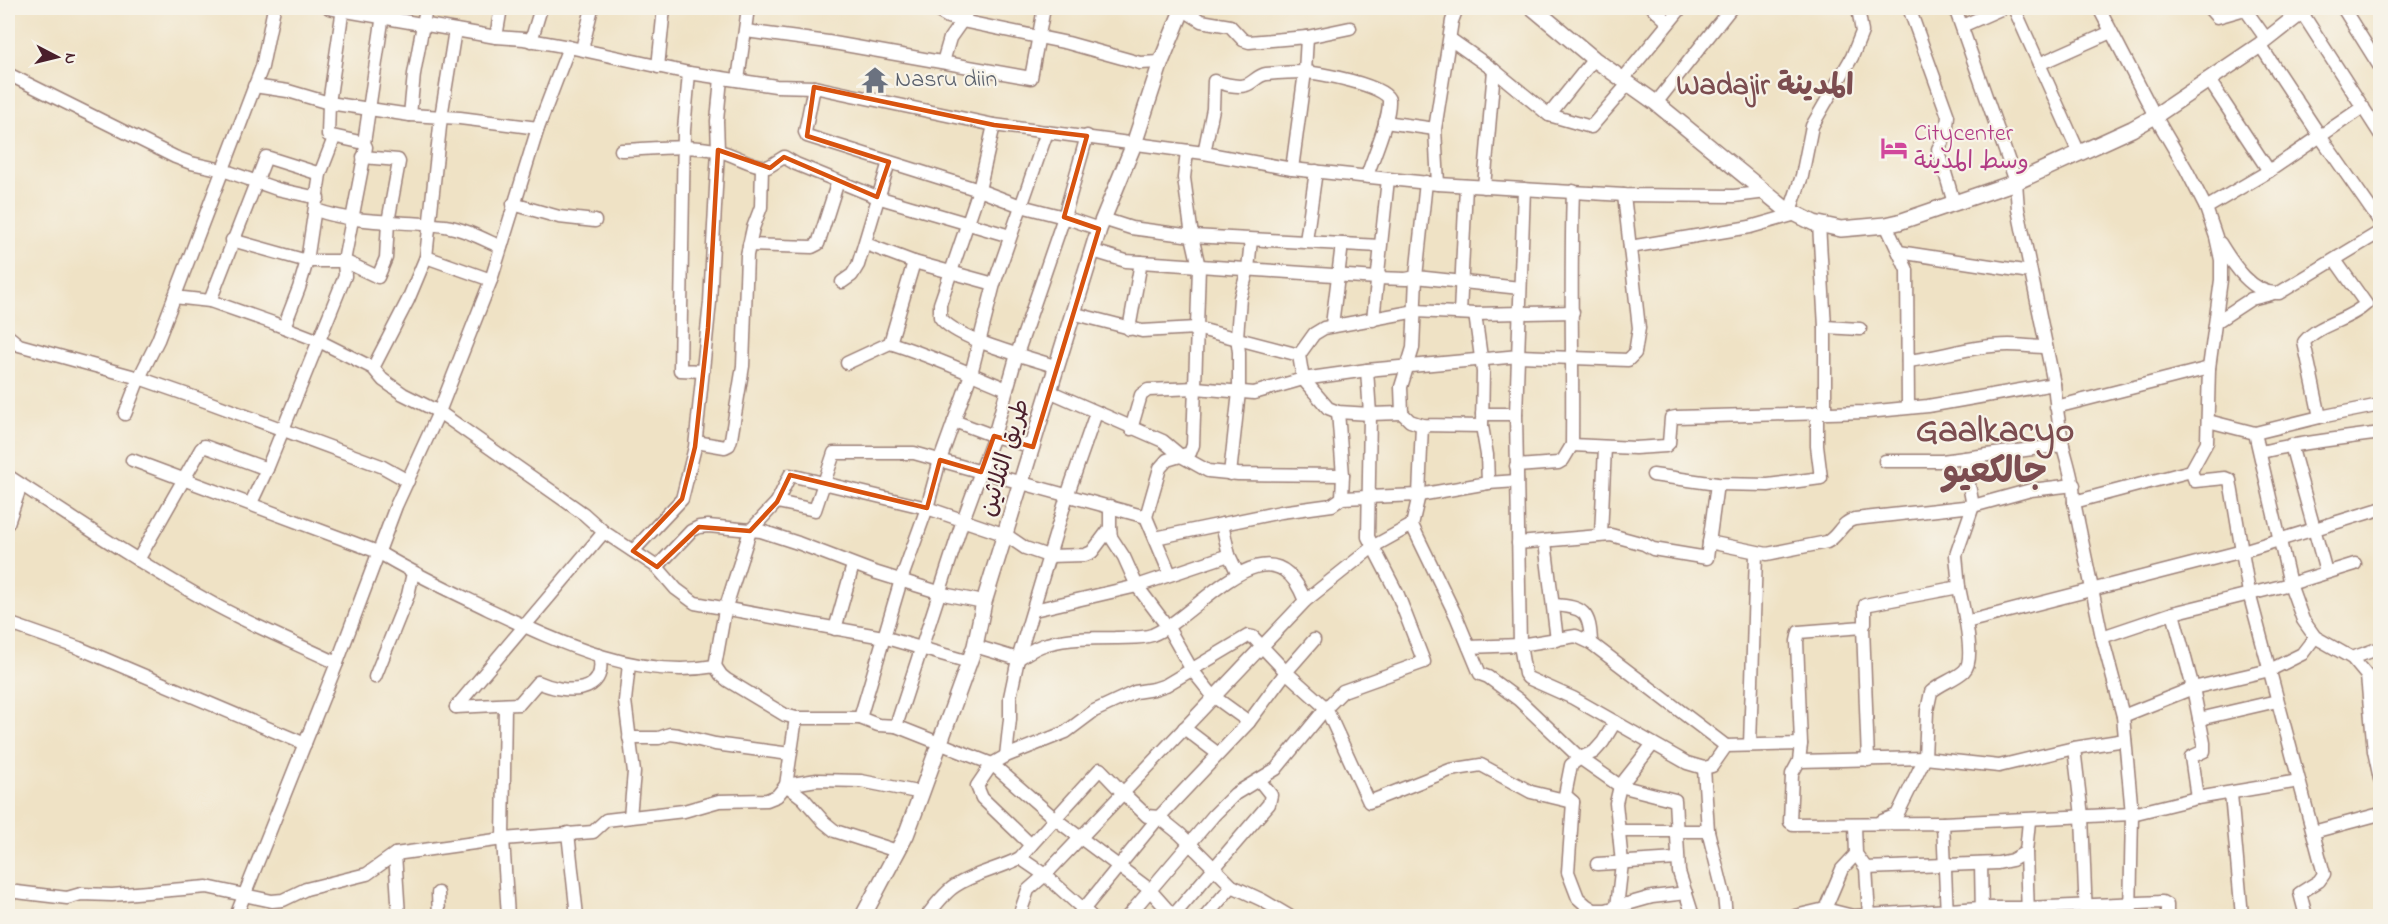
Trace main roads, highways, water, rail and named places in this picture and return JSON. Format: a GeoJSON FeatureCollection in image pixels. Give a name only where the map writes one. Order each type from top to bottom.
{"type":"FeatureCollection","features":[{"type":"Feature","properties":{"kind":"main road","name":"طريق الثلاثين"},"geometry":{"type":"LineString","coordinates":[[863,916],[906,835],[942,742],[975,646],[984,602],[1101,224],[1134,144],[1161,62],[1182,8]]}},
{"type":"Feature","properties":{"kind":"main road"},"geometry":{"type":"LineString","coordinates":[[1535,8],[1594,58],[1656,103],[1793,213],[1819,224],[1841,229],[1886,225],[2016,182],[2079,153],[2155,116],[2264,42],[2305,10]]}},
{"type":"Feature","properties":{"kind":"place","name":"Nasru diin"},"geometry":{"type":"Point","coordinates":[875,80]}},
{"type":"Feature","properties":{"kind":"place","name":"Citycenter وسط المدينة"},"geometry":{"type":"Point","coordinates":[1894,148]}},
{"type":"Feature","properties":{"kind":"district","name":"Wadajir المدينة"},"geometry":{"type":"Point","coordinates":[1765,87]}},
{"type":"Feature","properties":{"kind":"district","name":"Gaalkacyo جالكعيو"},"geometry":{"type":"Point","coordinates":[1995,452]}}]}
